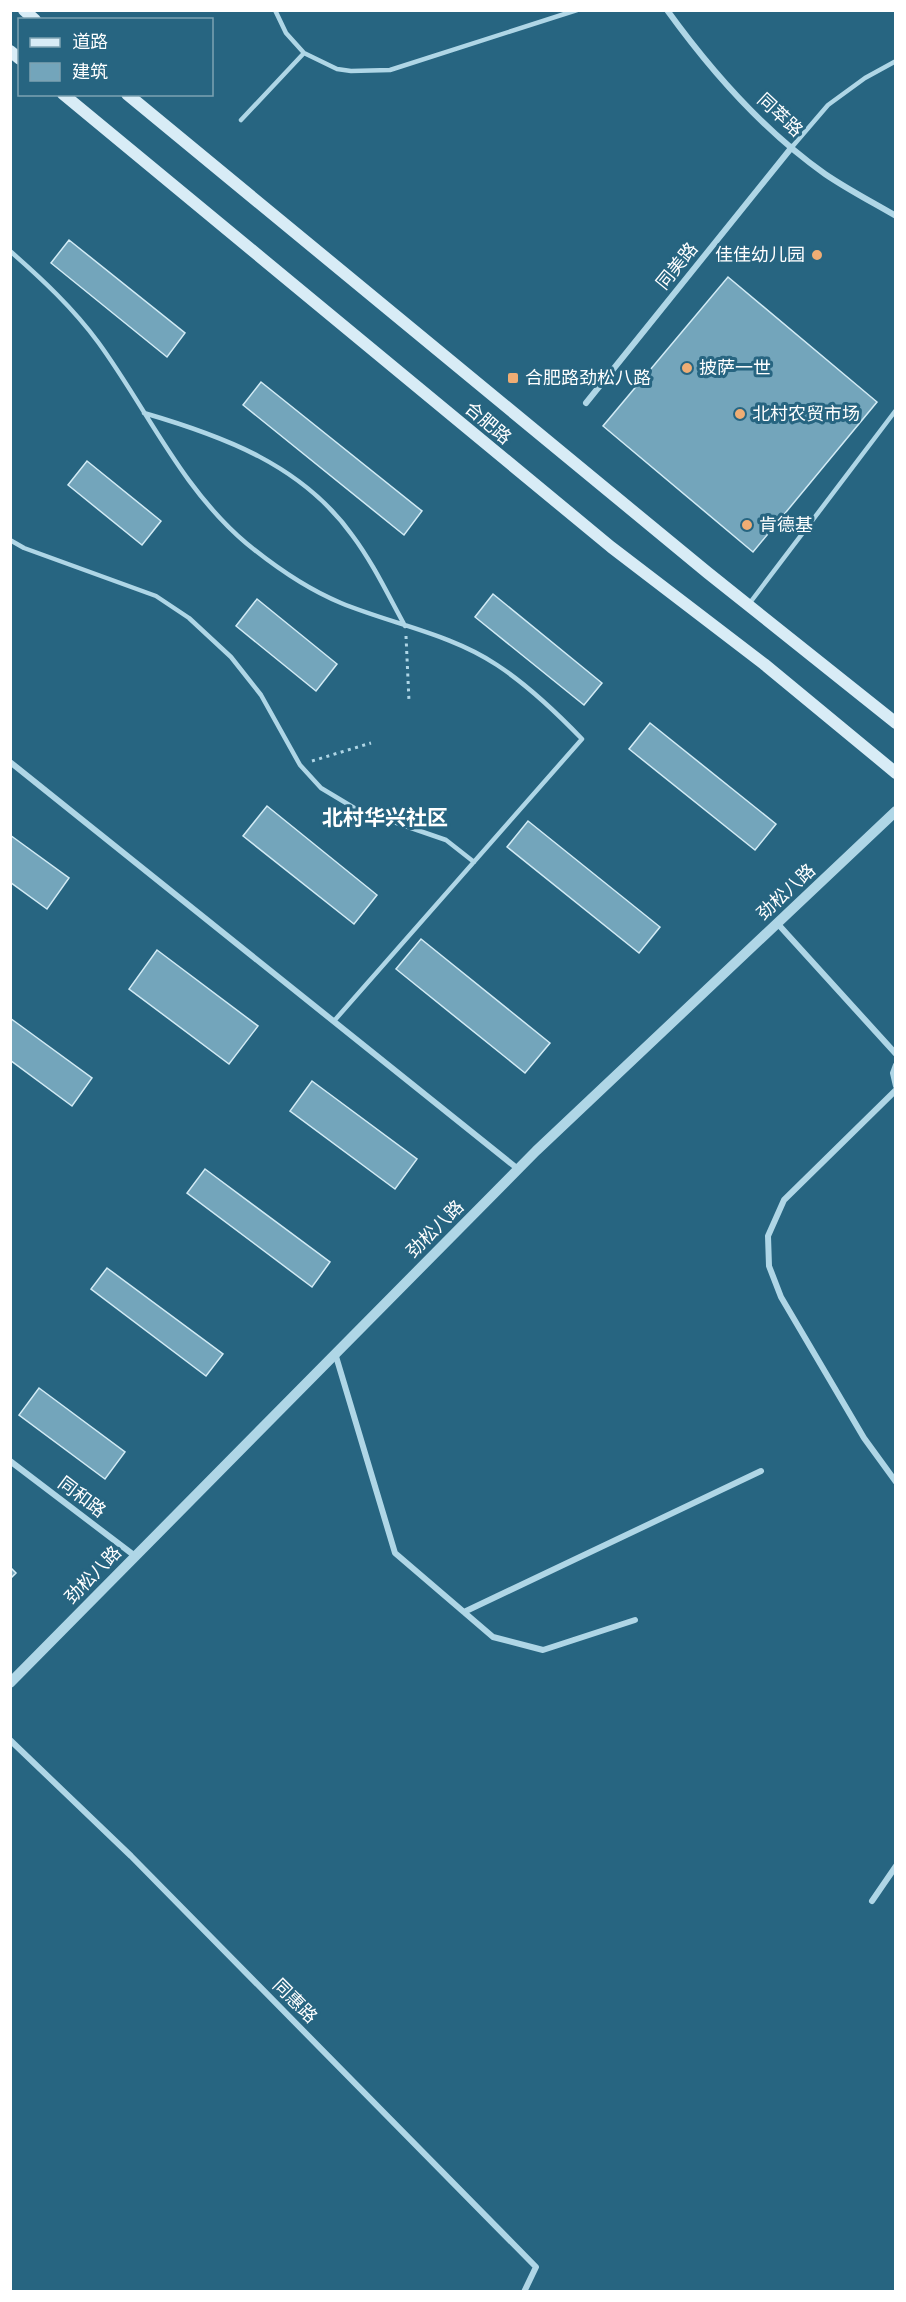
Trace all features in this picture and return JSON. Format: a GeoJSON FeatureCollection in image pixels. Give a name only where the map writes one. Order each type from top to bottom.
{"type":"FeatureCollection","features":[{"type":"Feature","properties":{"kind":"main road","name":"合肥路"},"geometry":{"type":"LineString","coordinates":[[65,96],[567,511],[764,664],[896,773]]}},
{"type":"Feature","properties":{"kind":"main road","name":"合肥路"},"geometry":{"type":"LineString","coordinates":[[129,96],[896,723]]}},
{"type":"Feature","properties":{"kind":"street","name":"同萃路"},"geometry":{"type":"LineString","coordinates":[[667,10],[687,38],[763,122],[825,174],[896,216]]}},
{"type":"Feature","properties":{"kind":"street","name":"同美路"},"geometry":{"type":"LineString","coordinates":[[586,403],[792,147]]}},
{"type":"Feature","properties":{"kind":"street"},"geometry":{"type":"LineString","coordinates":[[10,762],[518,1169]]}},
{"type":"Feature","properties":{"kind":"street","name":"劲松八路"},"geometry":{"type":"LineString","coordinates":[[10,1683],[518,1169],[896,811]]}},
{"type":"Feature","properties":{"kind":"street"},"geometry":{"type":"LineString","coordinates":[[777,923],[896,1054]]}},
{"type":"Feature","properties":{"kind":"street"},"geometry":{"type":"LineString","coordinates":[[896,1065],[893,1073],[896,1088],[784,1200],[768,1236],[769,1266],[781,1297],[864,1438],[896,1482]]}},
{"type":"Feature","properties":{"kind":"street"},"geometry":{"type":"LineString","coordinates":[[335,1352],[395,1553],[493,1637],[543,1650],[635,1620]]}},
{"type":"Feature","properties":{"kind":"street","name":"同和路"},"geometry":{"type":"LineString","coordinates":[[10,1461],[135,1556]]}},
{"type":"Feature","properties":{"kind":"street"},"geometry":{"type":"LineString","coordinates":[[464,1612],[761,1471]]}},
{"type":"Feature","properties":{"kind":"street","name":"同惠路"},"geometry":{"type":"LineString","coordinates":[[10,1740],[139,1865],[536,2267],[524,2292]]}},
{"type":"Feature","properties":{"kind":"street"},"geometry":{"type":"LineString","coordinates":[[872,1900],[896,1866]]}},
{"type":"Feature","properties":{"kind":"lane"},"geometry":{"type":"LineString","coordinates":[[275,10],[286,33],[304,53],[337,69],[390,70],[577,10]]}},
{"type":"Feature","properties":{"kind":"lane"},"geometry":{"type":"LineString","coordinates":[[241,120],[304,53]]}},
{"type":"Feature","properties":{"kind":"lane"},"geometry":{"type":"LineString","coordinates":[[792,147],[828,105],[865,78],[896,61]]}},
{"type":"Feature","properties":{"kind":"lane"},"geometry":{"type":"LineString","coordinates":[[10,251],[49,285],[98,341],[187,479],[245,542],[291,576],[339,602],[454,643],[496,664],[549,706],[582,739],[334,1022]]}},
{"type":"Feature","properties":{"kind":"lane"},"geometry":{"type":"LineString","coordinates":[[749,604],[896,410]]}},
{"type":"Feature","properties":{"kind":"lane"},"geometry":{"type":"LineString","coordinates":[[144,413],[238,444],[286,471],[330,509],[352,534],[405,626]]}},
{"type":"Feature","properties":{"kind":"lane"},"geometry":{"type":"LineString","coordinates":[[10,540],[24,548],[156,596],[189,618],[231,657],[261,695],[300,765],[321,788],[356,809],[435,835],[474,862]]}},
{"type":"Feature","properties":{"kind":"path"},"geometry":{"type":"LineString","coordinates":[[405,626],[409,700]]}},
{"type":"Feature","properties":{"kind":"path"},"geometry":{"type":"LineString","coordinates":[[300,765],[371,743]]}},
{"type":"Feature","properties":{"kind":"building"},"geometry":{"type":"Polygon","coordinates":[[[69,240],[185,333],[167,357],[51,263],[69,240]]]}},
{"type":"Feature","properties":{"kind":"building","name":"北村农贸市场"},"geometry":{"type":"Polygon","coordinates":[[[728,277],[877,402],[753,552],[603,426],[728,277]]]}},
{"type":"Feature","properties":{"kind":"building"},"geometry":{"type":"Polygon","coordinates":[[[261,382],[422,511],[404,535],[243,405],[261,382]]]}},
{"type":"Feature","properties":{"kind":"building"},"geometry":{"type":"Polygon","coordinates":[[[87,461],[161,521],[142,545],[68,485],[87,461]]]}},
{"type":"Feature","properties":{"kind":"building"},"geometry":{"type":"Polygon","coordinates":[[[493,594],[602,683],[584,705],[475,617],[493,594]]]}},
{"type":"Feature","properties":{"kind":"building"},"geometry":{"type":"Polygon","coordinates":[[[257,599],[337,664],[316,691],[236,626],[257,599]]]}},
{"type":"Feature","properties":{"kind":"building"},"geometry":{"type":"Polygon","coordinates":[[[650,723],[776,824],[755,850],[629,749],[650,723]]]}},
{"type":"Feature","properties":{"kind":"building"},"geometry":{"type":"Polygon","coordinates":[[[267,806],[377,895],[354,924],[243,836],[267,806]]]}},
{"type":"Feature","properties":{"kind":"building"},"geometry":{"type":"Polygon","coordinates":[[[528,821],[660,927],[639,953],[507,847],[528,821]]]}},
{"type":"Feature","properties":{"kind":"building"},"geometry":{"type":"Polygon","coordinates":[[[10,835],[69,878],[47,909],[10,882],[10,835]]]}},
{"type":"Feature","properties":{"kind":"building"},"geometry":{"type":"Polygon","coordinates":[[[421,939],[550,1043],[525,1073],[396,969],[421,939]]]}},
{"type":"Feature","properties":{"kind":"building"},"geometry":{"type":"Polygon","coordinates":[[[157,950],[258,1026],[229,1064],[129,989],[157,950]]]}},
{"type":"Feature","properties":{"kind":"building"},"geometry":{"type":"Polygon","coordinates":[[[10,1018],[92,1078],[72,1106],[10,1060],[10,1018]]]}},
{"type":"Feature","properties":{"kind":"building"},"geometry":{"type":"Polygon","coordinates":[[[312,1081],[417,1159],[395,1189],[290,1111],[312,1081]]]}},
{"type":"Feature","properties":{"kind":"building"},"geometry":{"type":"Polygon","coordinates":[[[205,1169],[330,1262],[312,1287],[187,1193],[205,1169]]]}},
{"type":"Feature","properties":{"kind":"building"},"geometry":{"type":"Polygon","coordinates":[[[107,1268],[223,1354],[206,1376],[91,1289],[107,1268]]]}},
{"type":"Feature","properties":{"kind":"building"},"geometry":{"type":"Polygon","coordinates":[[[39,1388],[125,1452],[105,1479],[19,1415],[39,1388]]]}},
{"type":"Feature","properties":{"kind":"building"},"geometry":{"type":"Polygon","coordinates":[[[10,1567],[16,1573],[10,1579],[10,1567]]]}},
{"type":"Feature","properties":{"kind":"place","name":"佳佳幼儿园"},"geometry":{"type":"Point","coordinates":[817,255]}},
{"type":"Feature","properties":{"kind":"place","name":"披萨一世"},"geometry":{"type":"Point","coordinates":[687,368]}},
{"type":"Feature","properties":{"kind":"place","name":"合肥路劲松八路"},"geometry":{"type":"Point","coordinates":[513,378]}},
{"type":"Feature","properties":{"kind":"place","name":"北村农贸市场"},"geometry":{"type":"Point","coordinates":[740,414]}},
{"type":"Feature","properties":{"kind":"place","name":"肯德基"},"geometry":{"type":"Point","coordinates":[747,525]}},
{"type":"Feature","properties":{"kind":"district","name":"北村华兴社区"},"geometry":{"type":"Point","coordinates":[385,818]}}]}
